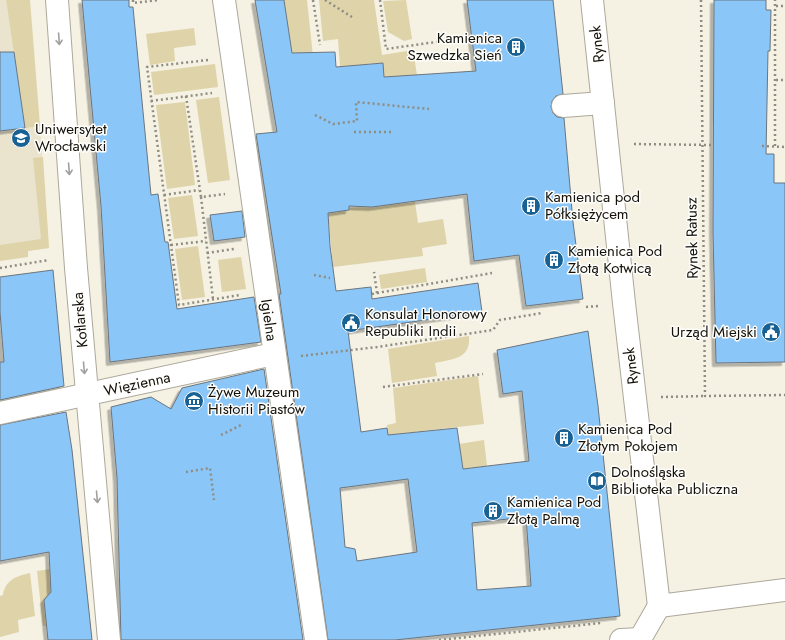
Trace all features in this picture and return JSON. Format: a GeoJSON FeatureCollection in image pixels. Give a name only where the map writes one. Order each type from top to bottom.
{"type":"FeatureCollection","features":[{"type":"Feature","properties":{"kind":"street","name":"Kotlarska"},"geometry":{"type":"LineString","coordinates":[[56,0],[75,255],[109,640]]}},
{"type":"Feature","properties":{"kind":"street","name":"Igielna"},"geometry":{"type":"LineString","coordinates":[[224,0],[284,356],[316,640]]}},
{"type":"Feature","properties":{"kind":"street","name":"Rynek"},"geometry":{"type":"LineString","coordinates":[[592,0],[659,606]]}},
{"type":"Feature","properties":{"kind":"street"},"geometry":{"type":"LineString","coordinates":[[564,106],[603,103]]}},
{"type":"Feature","properties":{"kind":"street","name":"Więzienna"},"geometry":{"type":"LineString","coordinates":[[0,413],[284,356]]}},
{"type":"Feature","properties":{"kind":"street"},"geometry":{"type":"LineString","coordinates":[[633,640],[659,606],[785,590]]}},
{"type":"Feature","properties":{"kind":"path"},"geometry":{"type":"LineString","coordinates":[[133,0],[133,3],[159,0]]}},
{"type":"Feature","properties":{"kind":"path"},"geometry":{"type":"LineString","coordinates":[[313,0],[320,45]]}},
{"type":"Feature","properties":{"kind":"path"},"geometry":{"type":"LineString","coordinates":[[325,0],[352,16]]}},
{"type":"Feature","properties":{"kind":"path"},"geometry":{"type":"LineString","coordinates":[[380,0],[386,49],[443,41]]}},
{"type":"Feature","properties":{"kind":"path","name":"Rynek Ratusz"},"geometry":{"type":"LineString","coordinates":[[701,0],[705,396]]}},
{"type":"Feature","properties":{"kind":"path"},"geometry":{"type":"LineString","coordinates":[[774,146],[776,80],[775,0]]}},
{"type":"Feature","properties":{"kind":"path"},"geometry":{"type":"LineString","coordinates":[[775,6],[785,6]]}},
{"type":"Feature","properties":{"kind":"path"},"geometry":{"type":"LineString","coordinates":[[212,59],[147,67],[151,101],[179,305],[242,295]]}},
{"type":"Feature","properties":{"kind":"path"},"geometry":{"type":"LineString","coordinates":[[776,80],[785,80]]}},
{"type":"Feature","properties":{"kind":"path"},"geometry":{"type":"LineString","coordinates":[[151,101],[216,92]]}},
{"type":"Feature","properties":{"kind":"path"},"geometry":{"type":"LineString","coordinates":[[186,96],[201,197],[213,299]]}},
{"type":"Feature","properties":{"kind":"path"},"geometry":{"type":"LineString","coordinates":[[315,115],[333,124],[357,122],[356,102],[429,109]]}},
{"type":"Feature","properties":{"kind":"path"},"geometry":{"type":"LineString","coordinates":[[354,132],[392,132]]}},
{"type":"Feature","properties":{"kind":"path"},"geometry":{"type":"LineString","coordinates":[[607,144],[712,145]]}},
{"type":"Feature","properties":{"kind":"path"},"geometry":{"type":"LineString","coordinates":[[762,146],[785,147]]}},
{"type":"Feature","properties":{"kind":"path"},"geometry":{"type":"LineString","coordinates":[[164,194],[199,190]]}},
{"type":"Feature","properties":{"kind":"path"},"geometry":{"type":"LineString","coordinates":[[201,197],[231,194]]}},
{"type":"Feature","properties":{"kind":"path"},"geometry":{"type":"LineString","coordinates":[[171,245],[206,240]]}},
{"type":"Feature","properties":{"kind":"path"},"geometry":{"type":"LineString","coordinates":[[207,253],[242,248]]}},
{"type":"Feature","properties":{"kind":"path"},"geometry":{"type":"LineString","coordinates":[[0,268],[75,255]]}},
{"type":"Feature","properties":{"kind":"path"},"geometry":{"type":"LineString","coordinates":[[374,272],[377,293]]}},
{"type":"Feature","properties":{"kind":"path"},"geometry":{"type":"LineString","coordinates":[[372,294],[492,273]]}},
{"type":"Feature","properties":{"kind":"path"},"geometry":{"type":"LineString","coordinates":[[314,275],[330,278]]}},
{"type":"Feature","properties":{"kind":"path"},"geometry":{"type":"LineString","coordinates":[[284,356],[493,330],[500,320],[542,313]]}},
{"type":"Feature","properties":{"kind":"path"},"geometry":{"type":"LineString","coordinates":[[383,387],[483,374]]}},
{"type":"Feature","properties":{"kind":"path"},"geometry":{"type":"LineString","coordinates":[[635,398],[785,395]]}},
{"type":"Feature","properties":{"kind":"path"},"geometry":{"type":"LineString","coordinates":[[221,435],[241,425]]}},
{"type":"Feature","properties":{"kind":"path"},"geometry":{"type":"LineString","coordinates":[[186,472],[210,468],[214,500]]}},
{"type":"Feature","properties":{"kind":"path"},"geometry":{"type":"LineString","coordinates":[[438,640],[603,623]]}},
{"type":"Feature","properties":{"kind":"shaded area","name":"Uniwersytet Wrocławski"},"geometry":{"type":"Polygon","coordinates":[[[0,0],[6,0],[25,127],[40,126],[49,248],[0,255],[0,0]]]}},
{"type":"Feature","properties":{"kind":"shaded area"},"geometry":{"type":"Polygon","coordinates":[[[6,0],[30,0],[40,126],[25,128],[6,0]]]}},
{"type":"Feature","properties":{"kind":"shaded area"},"geometry":{"type":"Polygon","coordinates":[[[284,0],[307,0],[314,66],[295,72],[284,0]]]}},
{"type":"Feature","properties":{"kind":"shaded area"},"geometry":{"type":"Polygon","coordinates":[[[319,0],[374,0],[382,55],[413,50],[417,75],[384,77],[383,66],[377,63],[340,67],[338,39],[323,41],[319,0]]]}},
{"type":"Feature","properties":{"kind":"shaded area"},"geometry":{"type":"Polygon","coordinates":[[[406,0],[412,39],[404,41],[388,32],[383,1],[406,0]]]}},
{"type":"Feature","properties":{"kind":"shaded area"},"geometry":{"type":"Polygon","coordinates":[[[194,28],[196,45],[174,48],[175,61],[150,65],[146,34],[194,28]]]}},
{"type":"Feature","properties":{"kind":"shaded area"},"geometry":{"type":"Polygon","coordinates":[[[215,64],[218,87],[154,95],[151,72],[215,64]]]}},
{"type":"Feature","properties":{"kind":"shaded area"},"geometry":{"type":"Polygon","coordinates":[[[219,97],[230,180],[208,183],[196,100],[219,97]]]}},
{"type":"Feature","properties":{"kind":"shaded area"},"geometry":{"type":"Polygon","coordinates":[[[185,102],[195,185],[167,189],[156,105],[185,102]]]}},
{"type":"Feature","properties":{"kind":"shaded area"},"geometry":{"type":"Polygon","coordinates":[[[43,157],[49,248],[28,251],[28,257],[0,261],[0,245],[41,239],[33,158],[43,157]]]}},
{"type":"Feature","properties":{"kind":"shaded area"},"geometry":{"type":"Polygon","coordinates":[[[192,195],[198,236],[174,239],[168,198],[192,195]]]}},
{"type":"Feature","properties":{"kind":"shaded area"},"geometry":{"type":"Polygon","coordinates":[[[402,202],[415,202],[418,223],[443,219],[447,244],[422,248],[423,256],[333,267],[328,213],[349,210],[349,208],[379,206],[402,202]]]}},
{"type":"Feature","properties":{"kind":"shaded area"},"geometry":{"type":"Polygon","coordinates":[[[198,246],[205,297],[182,300],[175,249],[198,246]]]}},
{"type":"Feature","properties":{"kind":"shaded area"},"geometry":{"type":"Polygon","coordinates":[[[241,257],[246,289],[222,292],[218,260],[241,257]]]}},
{"type":"Feature","properties":{"kind":"shaded area"},"geometry":{"type":"Polygon","coordinates":[[[425,268],[427,282],[381,289],[379,275],[425,268]]]}},
{"type":"Feature","properties":{"kind":"shaded area"},"geometry":{"type":"Polygon","coordinates":[[[469,336],[469,344],[464,354],[454,359],[435,363],[437,376],[392,383],[388,349],[469,336]]]}},
{"type":"Feature","properties":{"kind":"shaded area"},"geometry":{"type":"Polygon","coordinates":[[[478,376],[484,424],[388,435],[387,425],[396,423],[393,388],[478,376]]]}},
{"type":"Feature","properties":{"kind":"shaded area"},"geometry":{"type":"Polygon","coordinates":[[[484,440],[487,466],[463,469],[459,444],[484,440]]]}},
{"type":"Feature","properties":{"kind":"shaded area"},"geometry":{"type":"Polygon","coordinates":[[[50,569],[51,597],[47,626],[43,626],[37,571],[50,569]]]}},
{"type":"Feature","properties":{"kind":"shaded area"},"geometry":{"type":"Polygon","coordinates":[[[30,573],[35,616],[18,620],[19,632],[0,637],[0,596],[3,595],[9,582],[30,573]]]}},
{"type":"Feature","properties":{"kind":"building"},"geometry":{"type":"Polygon","coordinates":[[[82,0],[129,0],[129,7],[133,7],[151,195],[158,194],[165,242],[168,242],[177,309],[254,297],[261,342],[110,362],[101,206],[82,0]]]}},
{"type":"Feature","properties":{"kind":"building"},"geometry":{"type":"Polygon","coordinates":[[[255,0],[284,0],[292,53],[335,52],[336,67],[383,63],[384,77],[476,71],[467,0],[553,0],[563,94],[556,96],[552,101],[551,107],[553,113],[557,117],[564,118],[573,222],[583,299],[526,306],[519,255],[474,261],[467,194],[372,207],[349,206],[349,210],[328,213],[330,246],[336,291],[371,287],[372,299],[478,283],[482,312],[348,331],[361,432],[387,428],[388,435],[457,428],[463,469],[529,461],[522,391],[503,394],[497,350],[588,331],[598,406],[620,616],[395,640],[328,640],[279,294],[281,294],[256,134],[277,132],[255,0]],[[408,479],[340,488],[345,547],[355,549],[357,561],[417,552],[408,479]],[[526,517],[472,523],[477,590],[531,586],[526,517]]]}},
{"type":"Feature","properties":{"kind":"building"},"geometry":{"type":"Polygon","coordinates":[[[714,0],[766,0],[766,10],[771,10],[770,51],[768,51],[766,154],[774,154],[774,183],[785,183],[785,362],[716,363],[713,232],[714,0]]]}},
{"type":"Feature","properties":{"kind":"building"},"geometry":{"type":"Polygon","coordinates":[[[0,52],[14,52],[25,128],[0,131],[0,52]]]}},
{"type":"Feature","properties":{"kind":"building"},"geometry":{"type":"Polygon","coordinates":[[[242,211],[245,237],[214,241],[210,215],[242,211]]]}},
{"type":"Feature","properties":{"kind":"building"},"geometry":{"type":"Polygon","coordinates":[[[53,270],[64,386],[0,400],[0,362],[4,362],[0,312],[0,277],[53,270]]]}},
{"type":"Feature","properties":{"kind":"building"},"geometry":{"type":"Polygon","coordinates":[[[264,369],[303,640],[121,640],[117,478],[111,407],[151,397],[171,409],[182,388],[264,369]]]}},
{"type":"Feature","properties":{"kind":"building"},"geometry":{"type":"Polygon","coordinates":[[[66,412],[72,450],[92,640],[48,640],[44,600],[51,592],[49,552],[0,561],[0,425],[66,412]]]}},
{"type":"Feature","properties":{"kind":"place","name":"Kamienica Szwedzka Sień"},"geometry":{"type":"Point","coordinates":[516,47]}},
{"type":"Feature","properties":{"kind":"place","name":"Uniwersytet Wrocławski"},"geometry":{"type":"Point","coordinates":[21,138]}},
{"type":"Feature","properties":{"kind":"place","name":"Kamienica pod Półksiężycem"},"geometry":{"type":"Point","coordinates":[531,206]}},
{"type":"Feature","properties":{"kind":"place","name":"Kamienica Pod Złotą Kotwicą"},"geometry":{"type":"Point","coordinates":[554,260]}},
{"type":"Feature","properties":{"kind":"place","name":"Konsulat Honorowy Republiki Indii"},"geometry":{"type":"Point","coordinates":[351,323]}},
{"type":"Feature","properties":{"kind":"place","name":"Urząd Miejski"},"geometry":{"type":"Point","coordinates":[771,332]}},
{"type":"Feature","properties":{"kind":"place","name":"Żywe Muzeum Historii Piastów"},"geometry":{"type":"Point","coordinates":[194,401]}},
{"type":"Feature","properties":{"kind":"place","name":"Kamienica Pod Złotym Pokojem"},"geometry":{"type":"Point","coordinates":[564,438]}},
{"type":"Feature","properties":{"kind":"place","name":"Dolnośląska Biblioteka Publiczna"},"geometry":{"type":"Point","coordinates":[597,481]}},
{"type":"Feature","properties":{"kind":"place","name":"Kamienica Pod Złotą Palmą"},"geometry":{"type":"Point","coordinates":[493,511]}}]}
